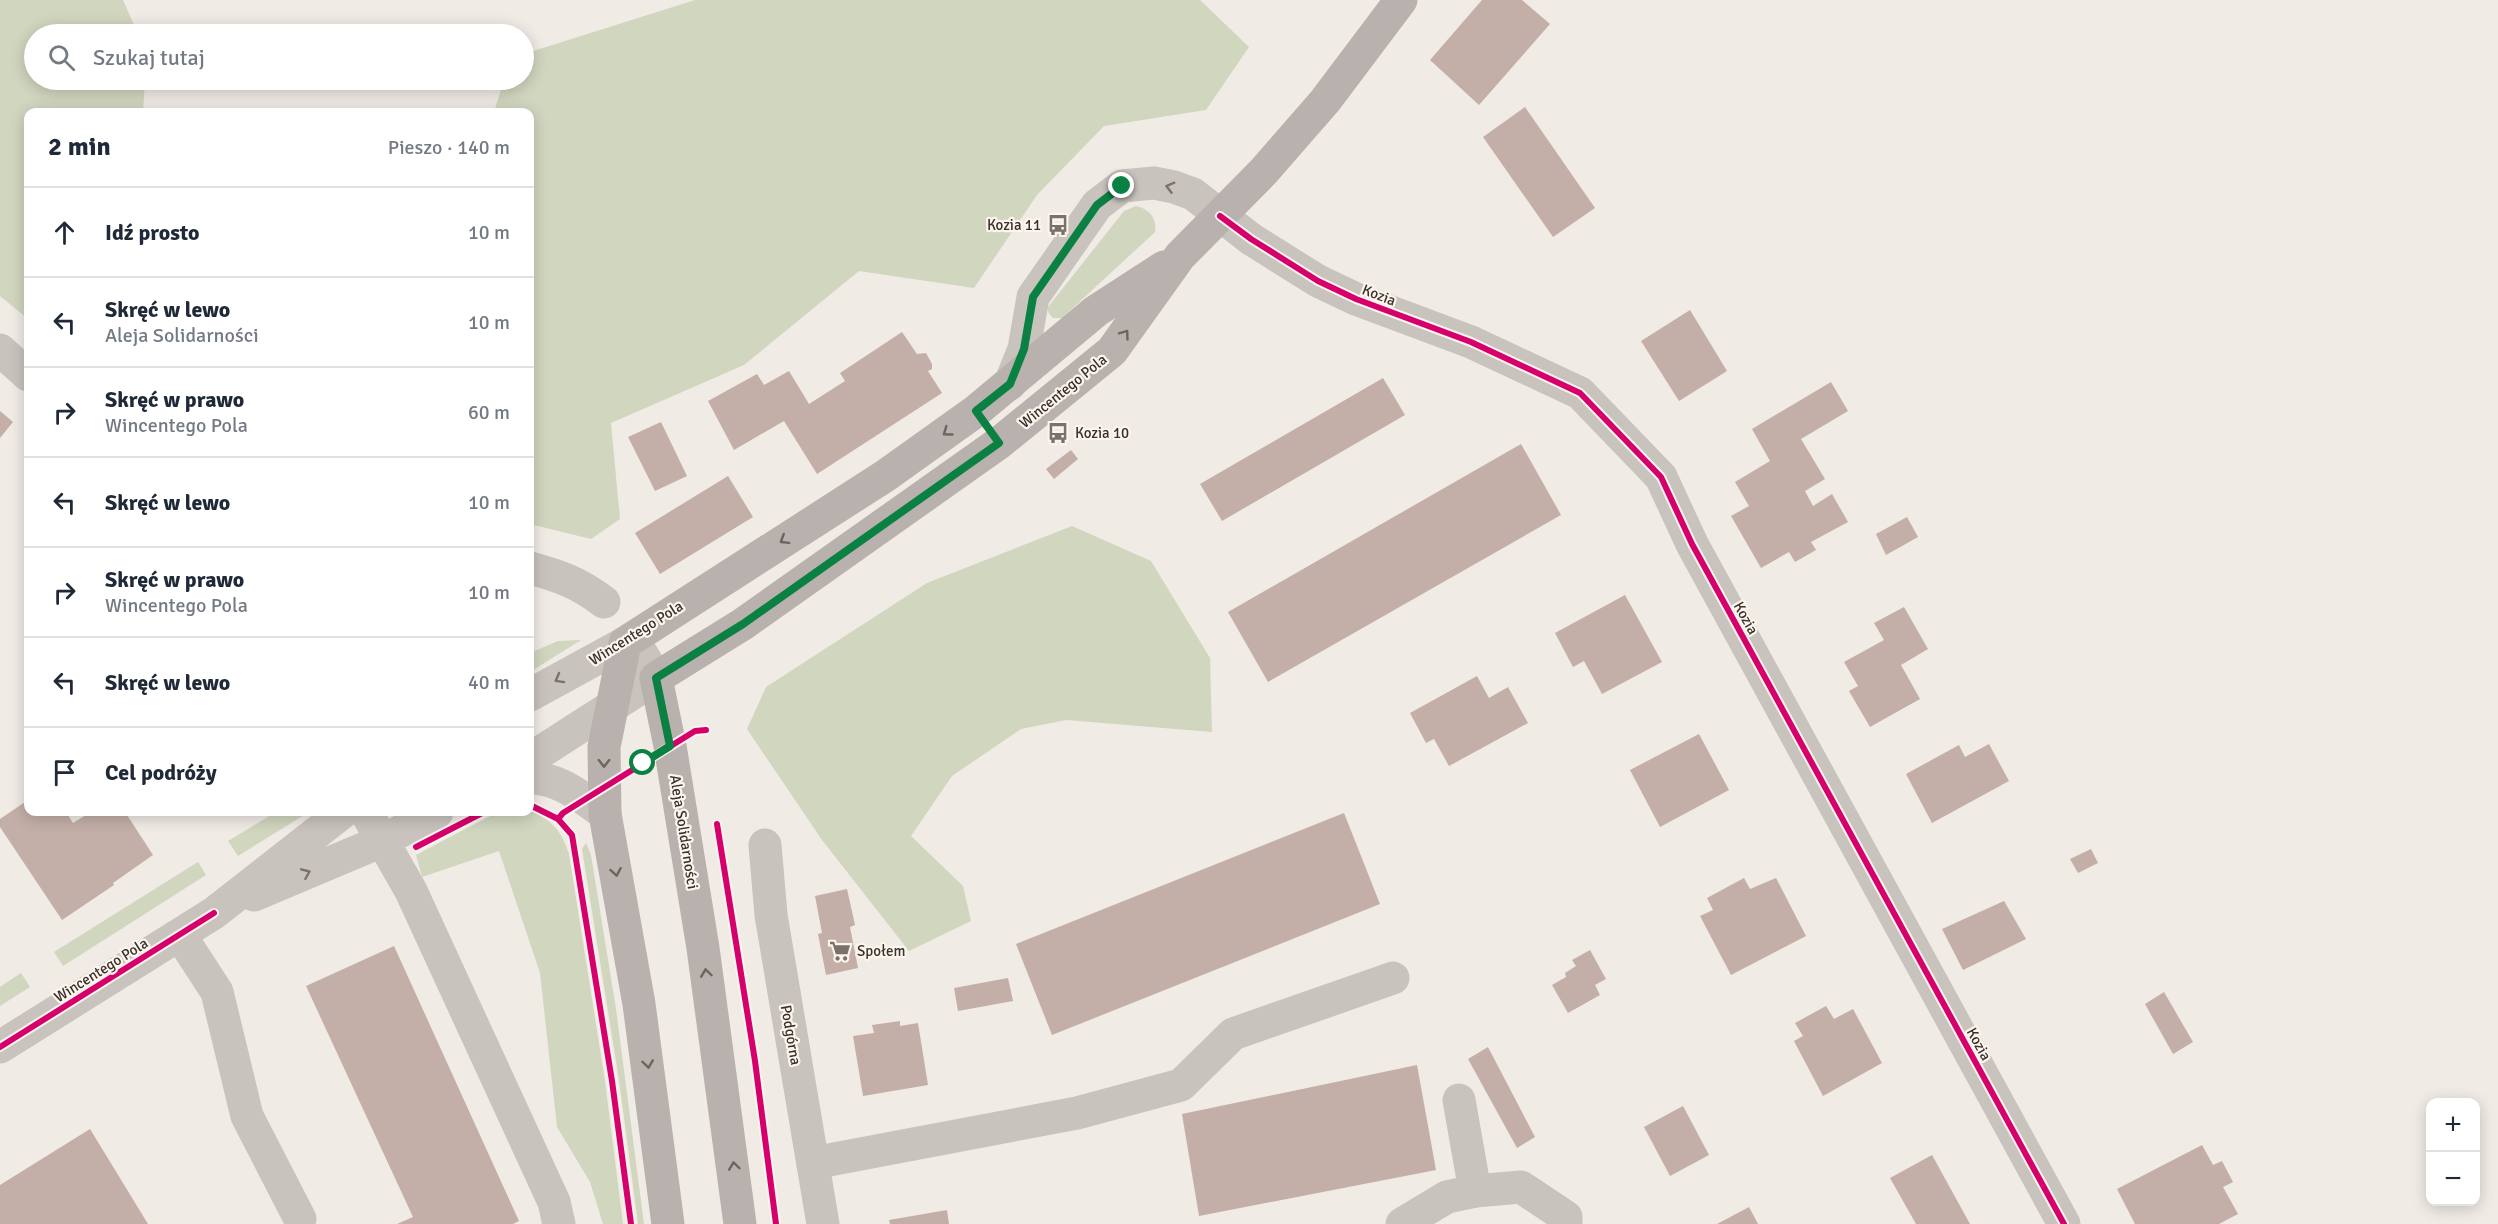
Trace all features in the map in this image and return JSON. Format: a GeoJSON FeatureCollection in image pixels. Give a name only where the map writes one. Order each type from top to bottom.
{"type":"FeatureCollection","features":[{"type":"Feature","properties":{"kind":"main road","name":"Wincentego Pola"},"geometry":{"type":"LineString","coordinates":[[656,678],[743,624],[999,443],[1112,351],[1180,256],[1264,171],[1325,101],[1401,0]]}},
{"type":"Feature","properties":{"kind":"main road","name":"Wincentego Pola"},"geometry":{"type":"LineString","coordinates":[[625,644],[885,476],[976,411],[1096,311],[1180,256]]}},
{"type":"Feature","properties":{"kind":"main road"},"geometry":{"type":"LineString","coordinates":[[625,644],[610,707],[604,747],[605,814],[639,1004],[668,1224]]}},
{"type":"Feature","properties":{"kind":"main road","name":"Aleja Solidarności"},"geometry":{"type":"LineString","coordinates":[[656,678],[670,746],[703,948],[740,1224]]}},
{"type":"Feature","properties":{"kind":"street","name":"Kozia"},"geometry":{"type":"LineString","coordinates":[[1010,384],[1024,349],[1033,297],[1097,205],[1122,186],[1154,183],[1193,194],[1251,239],[1318,281],[1356,299],[1471,342],[1580,393],[1661,477],[1692,544],[2064,1224]]}},
{"type":"Feature","properties":{"kind":"street"},"geometry":{"type":"LineString","coordinates":[[0,350],[24,371]]}},
{"type":"Feature","properties":{"kind":"street"},"geometry":{"type":"LineString","coordinates":[[976,411],[999,443]]}},
{"type":"Feature","properties":{"kind":"street"},"geometry":{"type":"LineString","coordinates":[[534,569],[562,576],[583,586],[604,602]]}},
{"type":"Feature","properties":{"kind":"street","name":"Aleja Solidarności"},"geometry":{"type":"LineString","coordinates":[[625,644],[642,654],[656,678]]}},
{"type":"Feature","properties":{"kind":"street","name":"Wincentego Pola"},"geometry":{"type":"LineString","coordinates":[[534,693],[625,644]]}},
{"type":"Feature","properties":{"kind":"street","name":"Wincentego Pola"},"geometry":{"type":"LineString","coordinates":[[534,756],[656,678]]}},
{"type":"Feature","properties":{"kind":"street"},"geometry":{"type":"LineString","coordinates":[[534,778],[547,778],[605,814]]}},
{"type":"Feature","properties":{"kind":"street","name":"Wincentego Pola"},"geometry":{"type":"LineString","coordinates":[[0,1047],[214,913],[338,816]]}},
{"type":"Feature","properties":{"kind":"street"},"geometry":{"type":"LineString","coordinates":[[368,816],[411,891],[554,1202],[559,1224]]}},
{"type":"Feature","properties":{"kind":"street","name":"Wincentego Pola"},"geometry":{"type":"LineString","coordinates":[[214,913],[382,841],[429,816]]}},
{"type":"Feature","properties":{"kind":"street","name":"Podgórna"},"geometry":{"type":"LineString","coordinates":[[765,845],[771,915],[823,1224]]}},
{"type":"Feature","properties":{"kind":"street"},"geometry":{"type":"LineString","coordinates":[[180,935],[217,992],[247,1116],[300,1219]]}},
{"type":"Feature","properties":{"kind":"street"},"geometry":{"type":"LineString","coordinates":[[813,1163],[1077,1113],[1181,1085],[1233,1034],[1393,978]]}},
{"type":"Feature","properties":{"kind":"street"},"geometry":{"type":"LineString","coordinates":[[1459,1100],[1475,1191]]}},
{"type":"Feature","properties":{"kind":"street"},"geometry":{"type":"LineString","coordinates":[[1402,1224],[1447,1197],[1475,1191],[1521,1187],[1566,1217],[1566,1224]]}},
{"type":"Feature","properties":{"kind":"green space"},"geometry":{"type":"Polygon","coordinates":[[[0,0],[123,0],[134,24],[24,24],[24,90],[144,90],[143,108],[24,108],[24,316],[0,296],[0,0]]]}},
{"type":"Feature","properties":{"kind":"green space"},"geometry":{"type":"Polygon","coordinates":[[[695,0],[1200,0],[1249,47],[1206,110],[1104,126],[1037,195],[974,288],[859,271],[744,365],[611,423],[620,519],[591,539],[534,525],[534,108],[495,108],[501,90],[534,90],[534,51],[695,0]]]}},
{"type":"Feature","properties":{"kind":"green space"},"geometry":{"type":"Polygon","coordinates":[[[1136,206],[1152,215],[1155,232],[1062,318],[1053,318],[1048,312],[1048,307],[1124,211],[1136,206]]]}},
{"type":"Feature","properties":{"kind":"green space"},"geometry":{"type":"Polygon","coordinates":[[[1072,526],[1151,561],[1210,658],[1212,732],[1066,720],[1021,729],[952,776],[911,836],[963,886],[971,921],[909,951],[822,840],[747,729],[766,687],[927,583],[1072,526]]]}},
{"type":"Feature","properties":{"kind":"green space"},"geometry":{"type":"Polygon","coordinates":[[[581,640],[534,669],[534,651],[558,641],[581,640]]]}},
{"type":"Feature","properties":{"kind":"green space"},"geometry":{"type":"Polygon","coordinates":[[[534,812],[550,822],[563,839],[569,854],[605,1081],[623,1224],[603,1224],[590,1182],[557,1127],[540,973],[499,851],[422,877],[416,855],[490,816],[534,816],[534,812]]]}},
{"type":"Feature","properties":{"kind":"green space"},"geometry":{"type":"Polygon","coordinates":[[[269,816],[303,816],[238,856],[228,841],[269,816]]]}},
{"type":"Feature","properties":{"kind":"green space"},"geometry":{"type":"Polygon","coordinates":[[[586,843],[591,855],[616,1009],[644,1224],[638,1224],[619,1080],[582,849],[586,843]]]}},
{"type":"Feature","properties":{"kind":"green space"},"geometry":{"type":"Polygon","coordinates":[[[198,862],[206,875],[63,966],[54,952],[198,862]]]}},
{"type":"Feature","properties":{"kind":"green space"},"geometry":{"type":"Polygon","coordinates":[[[21,973],[30,987],[0,1006],[0,987],[21,973]]]}},
{"type":"Feature","properties":{"kind":"building"},"geometry":{"type":"Polygon","coordinates":[[[1482,0],[1522,0],[1550,24],[1479,105],[1430,60],[1482,0]]]}},
{"type":"Feature","properties":{"kind":"building"},"geometry":{"type":"Polygon","coordinates":[[[1525,107],[1595,208],[1553,237],[1483,137],[1525,107]]]}},
{"type":"Feature","properties":{"kind":"building"},"geometry":{"type":"Polygon","coordinates":[[[1690,310],[1727,371],[1679,401],[1641,341],[1690,310]]]}},
{"type":"Feature","properties":{"kind":"building"},"geometry":{"type":"Polygon","coordinates":[[[902,332],[917,354],[926,353],[932,364],[932,369],[928,371],[942,393],[817,474],[784,421],[734,450],[708,401],[757,374],[764,385],[789,371],[809,404],[845,381],[840,373],[902,332]]]}},
{"type":"Feature","properties":{"kind":"building"},"geometry":{"type":"Polygon","coordinates":[[[1383,378],[1405,415],[1222,521],[1200,484],[1383,378]]]}},
{"type":"Feature","properties":{"kind":"building"},"geometry":{"type":"Polygon","coordinates":[[[1831,382],[1848,411],[1801,439],[1825,479],[1805,491],[1813,506],[1832,494],[1848,522],[1811,542],[1816,550],[1795,562],[1789,552],[1761,568],[1731,516],[1749,506],[1735,482],[1770,461],[1752,429],[1831,382]]]}},
{"type":"Feature","properties":{"kind":"building"},"geometry":{"type":"Polygon","coordinates":[[[0,411],[13,422],[0,438],[0,411]]]}},
{"type":"Feature","properties":{"kind":"building"},"geometry":{"type":"Polygon","coordinates":[[[661,422],[687,476],[655,491],[628,437],[661,422]]]}},
{"type":"Feature","properties":{"kind":"building"},"geometry":{"type":"Polygon","coordinates":[[[1521,444],[1561,515],[1268,682],[1228,612],[1521,444]]]}},
{"type":"Feature","properties":{"kind":"building"},"geometry":{"type":"Polygon","coordinates":[[[1071,450],[1078,459],[1054,479],[1046,469],[1071,450]]]}},
{"type":"Feature","properties":{"kind":"building"},"geometry":{"type":"Polygon","coordinates":[[[728,476],[753,517],[660,574],[635,533],[728,476]]]}},
{"type":"Feature","properties":{"kind":"building"},"geometry":{"type":"Polygon","coordinates":[[[1907,517],[1918,537],[1886,555],[1876,534],[1907,517]]]}},
{"type":"Feature","properties":{"kind":"building"},"geometry":{"type":"Polygon","coordinates":[[[1625,595],[1662,662],[1602,694],[1584,661],[1573,667],[1555,633],[1625,595]]]}},
{"type":"Feature","properties":{"kind":"building"},"geometry":{"type":"Polygon","coordinates":[[[1904,607],[1928,649],[1901,665],[1920,699],[1870,727],[1849,691],[1858,686],[1844,662],[1884,640],[1874,623],[1904,607]]]}},
{"type":"Feature","properties":{"kind":"building"},"geometry":{"type":"Polygon","coordinates":[[[1477,676],[1489,698],[1508,687],[1528,723],[1449,766],[1434,739],[1426,743],[1410,713],[1477,676]]]}},
{"type":"Feature","properties":{"kind":"building"},"geometry":{"type":"Polygon","coordinates":[[[1699,734],[1729,790],[1660,827],[1630,770],[1699,734]]]}},
{"type":"Feature","properties":{"kind":"building"},"geometry":{"type":"Polygon","coordinates":[[[1989,744],[2009,781],[1932,823],[1906,774],[1959,745],[1965,757],[1989,744]]]}},
{"type":"Feature","properties":{"kind":"building"},"geometry":{"type":"Polygon","coordinates":[[[24,803],[24,816],[69,816],[73,823],[84,816],[128,816],[153,855],[62,920],[0,827],[0,819],[24,803]]]}},
{"type":"Feature","properties":{"kind":"building"},"geometry":{"type":"Polygon","coordinates":[[[1344,813],[1380,904],[1052,1035],[1016,944],[1344,813]]]}},
{"type":"Feature","properties":{"kind":"building"},"geometry":{"type":"Polygon","coordinates":[[[2091,849],[2098,863],[2078,873],[2070,859],[2091,849]]]}},
{"type":"Feature","properties":{"kind":"building"},"geometry":{"type":"Polygon","coordinates":[[[1744,878],[1750,889],[1776,878],[1806,936],[1731,975],[1700,916],[1713,910],[1707,898],[1744,878]]]}},
{"type":"Feature","properties":{"kind":"building"},"geometry":{"type":"Polygon","coordinates":[[[847,889],[855,925],[850,927],[858,968],[826,975],[818,934],[822,933],[815,896],[847,889]]]}},
{"type":"Feature","properties":{"kind":"building"},"geometry":{"type":"Polygon","coordinates":[[[2004,901],[2026,939],[1963,970],[1942,929],[2004,901]]]}},
{"type":"Feature","properties":{"kind":"building"},"geometry":{"type":"Polygon","coordinates":[[[394,946],[519,1221],[513,1224],[397,1224],[413,1217],[306,986],[394,946]]]}},
{"type":"Feature","properties":{"kind":"building"},"geometry":{"type":"Polygon","coordinates":[[[1590,950],[1606,979],[1595,985],[1600,995],[1568,1013],[1552,985],[1566,977],[1565,973],[1576,966],[1572,960],[1590,950]]]}},
{"type":"Feature","properties":{"kind":"building"},"geometry":{"type":"Polygon","coordinates":[[[1008,978],[1013,1001],[958,1011],[954,988],[1008,978]]]}},
{"type":"Feature","properties":{"kind":"building"},"geometry":{"type":"Polygon","coordinates":[[[2164,992],[2193,1042],[2173,1054],[2145,1004],[2164,992]]]}},
{"type":"Feature","properties":{"kind":"building"},"geometry":{"type":"Polygon","coordinates":[[[1826,1006],[1834,1019],[1853,1009],[1882,1063],[1823,1096],[1794,1041],[1803,1036],[1795,1023],[1826,1006]]]}},
{"type":"Feature","properties":{"kind":"building"},"geometry":{"type":"Polygon","coordinates":[[[900,1021],[900,1026],[918,1023],[928,1085],[863,1096],[853,1036],[874,1033],[872,1025],[900,1021]]]}},
{"type":"Feature","properties":{"kind":"building"},"geometry":{"type":"Polygon","coordinates":[[[1488,1047],[1535,1137],[1517,1148],[1468,1059],[1488,1047]]]}},
{"type":"Feature","properties":{"kind":"building"},"geometry":{"type":"Polygon","coordinates":[[[1417,1065],[1436,1170],[1199,1216],[1182,1114],[1417,1065]]]}},
{"type":"Feature","properties":{"kind":"building"},"geometry":{"type":"Polygon","coordinates":[[[1683,1106],[1709,1155],[1670,1176],[1644,1127],[1683,1106]]]}},
{"type":"Feature","properties":{"kind":"building"},"geometry":{"type":"Polygon","coordinates":[[[90,1129],[148,1224],[0,1224],[0,1185],[90,1129]]]}},
{"type":"Feature","properties":{"kind":"building"},"geometry":{"type":"Polygon","coordinates":[[[2202,1145],[2213,1165],[2222,1161],[2233,1182],[2223,1187],[2238,1214],[2219,1224],[2135,1224],[2117,1189],[2202,1145]]]}},
{"type":"Feature","properties":{"kind":"building"},"geometry":{"type":"Polygon","coordinates":[[[1932,1155],[1970,1224],[1916,1224],[1890,1178],[1932,1155]]]}},
{"type":"Feature","properties":{"kind":"building"},"geometry":{"type":"Polygon","coordinates":[[[1749,1207],[1758,1224],[1717,1224],[1749,1207]]]}},
{"type":"Feature","properties":{"kind":"building"},"geometry":{"type":"Polygon","coordinates":[[[947,1210],[949,1224],[890,1224],[889,1220],[947,1210]]]}},
{"type":"Feature","properties":{"kind":"cycle path"},"geometry":{"type":"LineString","coordinates":[[1220,216],[1251,239],[1318,281],[1356,299],[1471,342],[1580,393],[1661,477],[1692,544],[2064,1224]]}},
{"type":"Feature","properties":{"kind":"cycle path"},"geometry":{"type":"LineString","coordinates":[[558,819],[563,813],[695,731],[706,730]]}},
{"type":"Feature","properties":{"kind":"cycle path"},"geometry":{"type":"LineString","coordinates":[[534,807],[558,819],[572,835],[612,1081],[631,1224]]}},
{"type":"Feature","properties":{"kind":"cycle path"},"geometry":{"type":"LineString","coordinates":[[416,847],[476,816]]}},
{"type":"Feature","properties":{"kind":"cycle path"},"geometry":{"type":"LineString","coordinates":[[717,824],[755,1061],[776,1224]]}},
{"type":"Feature","properties":{"kind":"cycle path"},"geometry":{"type":"LineString","coordinates":[[0,1047],[214,913]]}},
{"type":"Feature","properties":{"kind":"place","name":"Kozia 11"},"geometry":{"type":"Point","coordinates":[1058,225]}},
{"type":"Feature","properties":{"kind":"place","name":"Kozia 10"},"geometry":{"type":"Point","coordinates":[1058,433]}},
{"type":"Feature","properties":{"kind":"place","name":"Społem"},"geometry":{"type":"Point","coordinates":[840,951]}},
{"type":"Feature","properties":{"kind":"route"},"geometry":{"type":"LineString","coordinates":[[643,763],[670,746],[656,678],[743,624],[867,534],[999,443],[976,411],[1010,384],[1024,349],[1033,297],[1097,205],[1122,186]]}}]}
